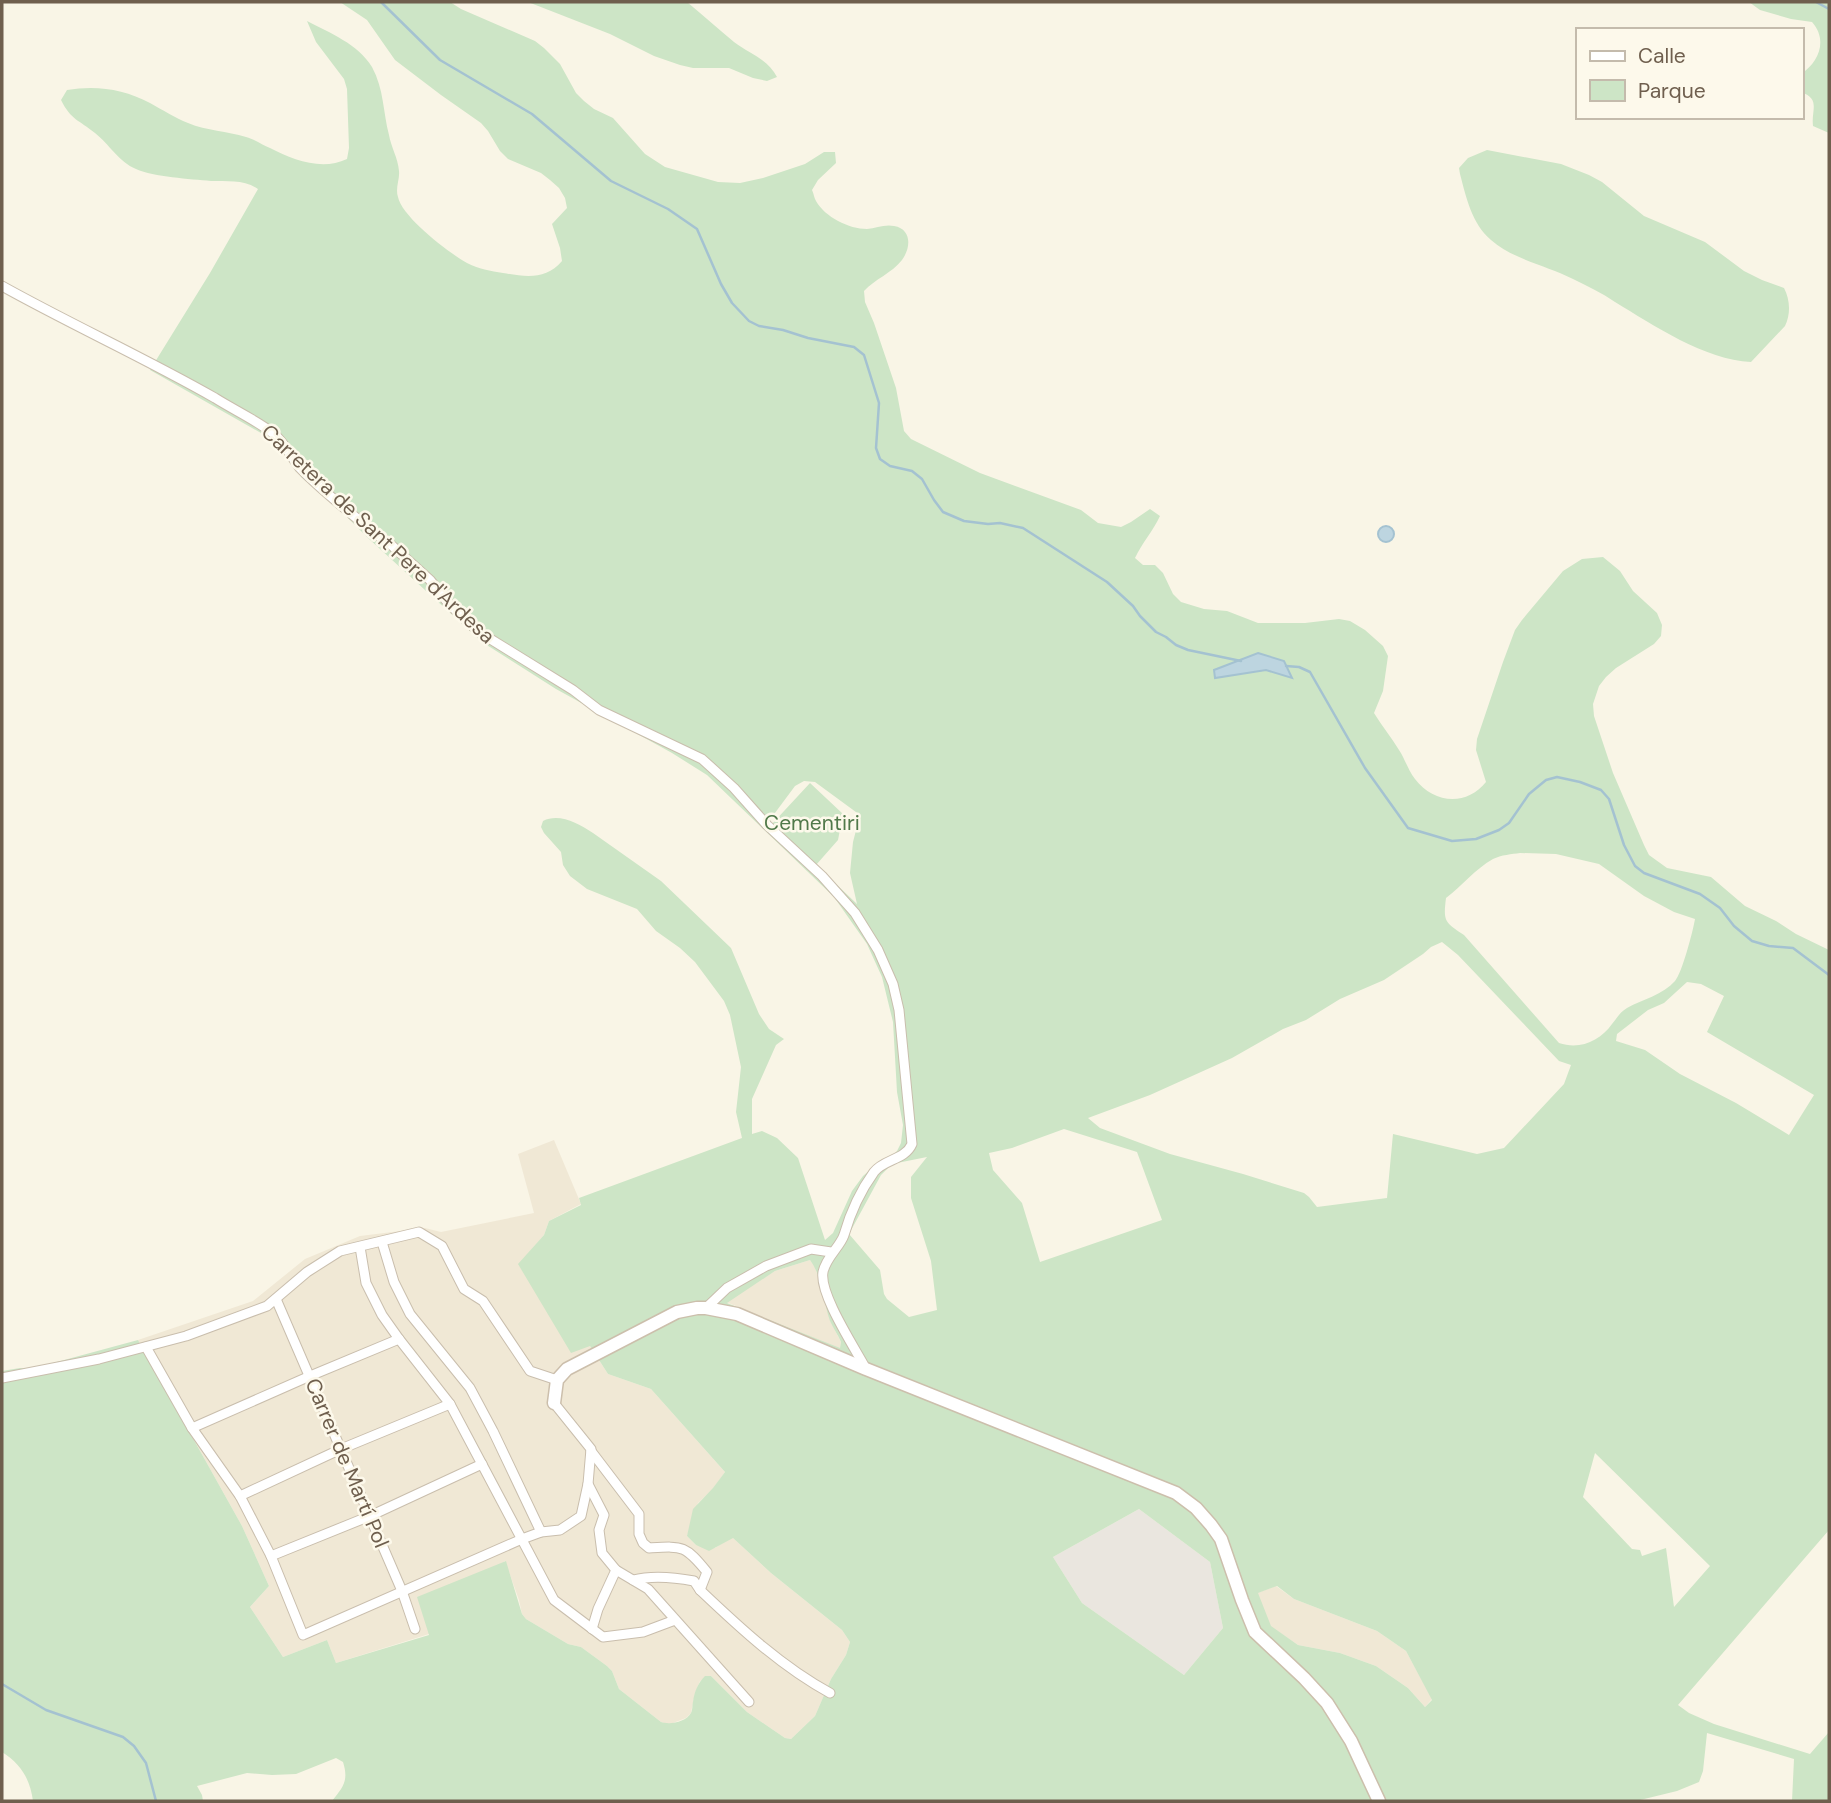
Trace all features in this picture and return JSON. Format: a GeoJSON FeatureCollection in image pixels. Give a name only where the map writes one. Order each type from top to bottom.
{"type":"FeatureCollection","features":[{"type":"Feature","properties":{"kind":"street","name":"Carretera de Sant Pere d'Ardesa"},"geometry":{"type":"LineString","coordinates":[[2,286],[51,314],[180,378],[274,434],[300,467],[430,580],[449,604],[479,632],[573,690],[599,710],[702,759],[822,876],[855,913],[878,950],[893,984],[899,1010],[912,1144],[909,1151],[876,1170],[845,1225],[843,1237],[831,1252],[822,1274],[829,1302],[866,1369]]}},
{"type":"Feature","properties":{"kind":"street"},"geometry":{"type":"LineString","coordinates":[[2,1378],[99,1359],[186,1336],[267,1306],[307,1272],[340,1251],[419,1232],[442,1246],[464,1290],[483,1301],[530,1371],[557,1380]]}},
{"type":"Feature","properties":{"kind":"street"},"geometry":{"type":"LineString","coordinates":[[382,1242],[394,1282],[410,1314],[470,1388],[541,1532]]}},
{"type":"Feature","properties":{"kind":"street"},"geometry":{"type":"LineString","coordinates":[[360,1247],[366,1283],[382,1315],[450,1404],[554,1600],[603,1637],[643,1632],[675,1620]]}},
{"type":"Feature","properties":{"kind":"street"},"geometry":{"type":"LineString","coordinates":[[706,1308],[727,1288],[766,1266],[811,1249],[831,1252]]}},
{"type":"Feature","properties":{"kind":"street","name":"Carrer de Martí Pol"},"geometry":{"type":"LineString","coordinates":[[276,1299],[402,1591],[415,1629]]}},
{"type":"Feature","properties":{"kind":"street"},"geometry":{"type":"LineString","coordinates":[[700,1590],[708,1572],[695,1557],[680,1547],[649,1548],[643,1543],[639,1534],[639,1514],[554,1403],[557,1380],[567,1369],[677,1312],[706,1308],[737,1314],[866,1369],[1176,1493],[1196,1508],[1221,1539],[1255,1632],[1327,1703],[1351,1741],[1379,1801]]}},
{"type":"Feature","properties":{"kind":"street"},"geometry":{"type":"LineString","coordinates":[[192,1429],[399,1339]]}},
{"type":"Feature","properties":{"kind":"street"},"geometry":{"type":"LineString","coordinates":[[146,1347],[192,1429],[240,1496],[271,1556],[303,1635],[522,1539],[541,1532],[560,1530],[581,1516],[588,1484],[591,1449]]}},
{"type":"Feature","properties":{"kind":"street"},"geometry":{"type":"LineString","coordinates":[[240,1496],[341,1449],[450,1404]]}},
{"type":"Feature","properties":{"kind":"street"},"geometry":{"type":"LineString","coordinates":[[271,1556],[370,1516],[482,1464]]}},
{"type":"Feature","properties":{"kind":"street"},"geometry":{"type":"LineString","coordinates":[[588,1484],[604,1515],[599,1530],[602,1553],[616,1570],[648,1589],[750,1702]]}},
{"type":"Feature","properties":{"kind":"street"},"geometry":{"type":"LineString","coordinates":[[592,1629],[616,1570]]}},
{"type":"Feature","properties":{"kind":"street"},"geometry":{"type":"LineString","coordinates":[[633,1580],[643,1577],[672,1577],[694,1581],[700,1590],[749,1635],[805,1679],[830,1693]]}},
{"type":"Feature","properties":{"kind":"shaded area"},"geometry":{"type":"Polygon","coordinates":[[[554,1140],[581,1204],[549,1221],[544,1235],[519,1264],[590,1346],[608,1374],[651,1389],[725,1472],[713,1489],[698,1503],[687,1536],[696,1545],[715,1548],[732,1537],[771,1573],[842,1630],[850,1642],[815,1716],[791,1739],[785,1738],[747,1712],[711,1676],[700,1681],[691,1713],[686,1718],[667,1724],[661,1722],[619,1689],[612,1671],[607,1666],[581,1647],[568,1644],[526,1619],[505,1561],[429,1634],[336,1663],[327,1640],[283,1657],[250,1607],[269,1586],[242,1526],[138,1340],[253,1301],[305,1259],[360,1236],[425,1228],[441,1232],[534,1213],[518,1154],[554,1140]]]}},
{"type":"Feature","properties":{"kind":"shaded area"},"geometry":{"type":"Polygon","coordinates":[[[810,1260],[815,1267],[831,1323],[841,1342],[840,1349],[726,1302],[775,1271],[810,1260]]]}},
{"type":"Feature","properties":{"kind":"shaded area"},"geometry":{"type":"Polygon","coordinates":[[[1139,1509],[1210,1562],[1223,1628],[1184,1675],[1082,1603],[1053,1557],[1139,1509]]]}},
{"type":"Feature","properties":{"kind":"shaded area"},"geometry":{"type":"Polygon","coordinates":[[[1276,1586],[1294,1599],[1377,1631],[1406,1651],[1432,1699],[1425,1707],[1408,1688],[1376,1666],[1340,1653],[1298,1645],[1270,1626],[1257,1593],[1276,1586]]]}},
{"type":"Feature","properties":{"kind":"green space","name":"Cementiri"},"geometry":{"type":"Polygon","coordinates":[[[340,2],[450,2],[535,41],[560,64],[576,93],[594,109],[613,118],[645,154],[665,167],[718,182],[740,183],[763,178],[805,164],[824,152],[835,152],[836,163],[818,180],[812,190],[820,207],[831,217],[853,227],[867,229],[891,226],[900,228],[907,235],[907,250],[902,260],[864,291],[865,302],[896,388],[904,431],[911,439],[980,473],[1081,510],[1098,523],[1121,527],[1150,509],[1160,516],[1135,558],[1143,565],[1155,565],[1181,602],[1204,609],[1227,611],[1258,623],[1305,623],[1339,619],[1350,621],[1365,630],[1383,646],[1388,656],[1383,691],[1374,713],[1410,772],[1422,787],[1431,793],[1450,799],[1459,798],[1478,790],[1486,782],[1476,750],[1477,739],[1503,662],[1515,630],[1563,571],[1582,559],[1603,557],[1620,571],[1633,591],[1657,613],[1662,625],[1661,636],[1654,644],[1606,677],[1599,686],[1593,704],[1594,716],[1613,773],[1649,855],[1667,868],[1711,877],[1745,906],[1829,950],[1829,1530],[1678,1705],[1714,1724],[1810,1754],[1829,1732],[1829,1801],[1792,1801],[1794,1759],[1707,1733],[1703,1771],[1699,1782],[1677,1791],[1636,1801],[332,1801],[345,1779],[343,1762],[336,1758],[296,1774],[247,1773],[197,1786],[203,1801],[33,1801],[24,1773],[2,1752],[2,1371],[31,1369],[138,1340],[242,1526],[269,1586],[250,1607],[283,1657],[327,1640],[336,1663],[429,1635],[417,1597],[506,1561],[522,1614],[526,1619],[568,1644],[581,1647],[607,1666],[612,1671],[619,1689],[661,1722],[678,1722],[689,1716],[698,1685],[705,1676],[711,1676],[747,1712],[785,1738],[791,1739],[815,1716],[850,1642],[842,1630],[771,1573],[733,1538],[709,1551],[696,1545],[687,1536],[693,1509],[725,1472],[651,1389],[608,1374],[590,1346],[571,1353],[518,1264],[544,1235],[549,1221],[581,1205],[579,1198],[742,1138],[736,1112],[741,1067],[730,1015],[724,1001],[695,962],[656,931],[637,909],[587,889],[570,876],[563,865],[561,852],[541,827],[543,821],[562,819],[593,833],[661,881],[731,948],[759,1014],[769,1029],[784,1039],[776,1045],[752,1099],[752,1134],[762,1131],[777,1138],[798,1158],[825,1240],[833,1233],[852,1191],[863,1176],[890,1158],[901,1143],[903,1125],[897,1092],[893,1022],[882,977],[867,944],[834,897],[707,775],[556,689],[482,642],[335,505],[301,477],[282,445],[150,370],[258,189],[241,182],[172,177],[136,169],[124,162],[100,137],[72,116],[61,100],[67,90],[99,88],[120,91],[140,98],[188,123],[249,138],[298,160],[328,164],[347,159],[347,89],[344,79],[316,42],[307,21],[351,46],[372,67],[379,84],[398,166],[398,197],[408,214],[427,234],[467,263],[480,268],[535,276],[556,267],[562,261],[552,224],[567,208],[559,188],[541,173],[508,159],[481,123],[395,60],[367,20],[340,2]],[[1258,653],[1214,670],[1216,678],[1266,670],[1291,678],[1258,653]],[[804,781],[795,786],[769,821],[772,824],[810,783],[843,814],[838,840],[816,865],[857,904],[850,873],[853,842],[860,815],[815,782],[804,781]],[[1510,854],[1486,863],[1446,898],[1445,917],[1559,1043],[1582,1045],[1595,1039],[1625,1010],[1659,993],[1675,981],[1684,961],[1695,919],[1674,912],[1644,896],[1599,864],[1556,854],[1510,854]],[[1442,942],[1384,980],[1340,999],[1306,1020],[1283,1029],[1232,1058],[1150,1095],[1088,1118],[1100,1128],[1170,1154],[1304,1193],[1317,1207],[1387,1198],[1393,1134],[1477,1154],[1504,1148],[1564,1084],[1571,1065],[1559,1061],[1458,955],[1442,942]],[[1687,982],[1664,1003],[1648,1010],[1617,1034],[1616,1041],[1645,1050],[1680,1074],[1789,1135],[1814,1095],[1707,1032],[1724,996],[1701,984],[1687,982]],[[1064,1129],[1012,1148],[989,1153],[993,1170],[1022,1203],[1040,1262],[1162,1220],[1137,1152],[1064,1129]],[[927,1157],[892,1164],[881,1175],[849,1234],[880,1270],[887,1299],[909,1317],[937,1310],[931,1261],[911,1198],[911,1177],[927,1157]],[[810,1260],[775,1271],[727,1303],[840,1348],[841,1342],[830,1321],[820,1282],[810,1260]],[[1595,1453],[1583,1497],[1632,1549],[1640,1550],[1642,1556],[1666,1548],[1674,1607],[1710,1566],[1595,1453]],[[1139,1509],[1053,1557],[1082,1603],[1184,1675],[1223,1628],[1210,1562],[1139,1509]],[[1277,1586],[1258,1593],[1271,1626],[1298,1645],[1340,1653],[1376,1666],[1408,1688],[1425,1707],[1432,1700],[1406,1651],[1377,1631],[1294,1599],[1277,1586]]]}},
{"type":"Feature","properties":{"kind":"green space"},"geometry":{"type":"Polygon","coordinates":[[[528,2],[687,2],[734,42],[764,61],[777,77],[767,81],[729,68],[693,68],[680,65],[528,2]]]}},
{"type":"Feature","properties":{"kind":"green space"},"geometry":{"type":"Polygon","coordinates":[[[1749,2],[1829,2],[1829,133],[1813,126],[1813,102],[1803,93],[1803,72],[1813,63],[1819,50],[1820,36],[1817,29],[1812,22],[1760,10],[1749,2]]]}},
{"type":"Feature","properties":{"kind":"green space"},"geometry":{"type":"Polygon","coordinates":[[[1487,150],[1561,164],[1589,175],[1602,182],[1644,216],[1705,242],[1744,271],[1784,288],[1789,307],[1785,326],[1751,362],[1734,360],[1698,348],[1663,331],[1584,284],[1500,247],[1484,234],[1474,218],[1459,168],[1468,158],[1487,150]]]}},
{"type":"Feature","properties":{"kind":"water"},"geometry":{"type":"Polygon","coordinates":[[[1386,526],[1392,528],[1392,540],[1386,542],[1380,540],[1378,534],[1380,528],[1386,526]]]}},
{"type":"Feature","properties":{"kind":"water"},"geometry":{"type":"Polygon","coordinates":[[[1258,653],[1284,661],[1292,678],[1266,670],[1215,678],[1214,670],[1258,653]]]}},
{"type":"Feature","properties":{"kind":"waterway"},"geometry":{"type":"LineString","coordinates":[[381,2],[440,60],[532,114],[611,181],[668,209],[697,229],[721,284],[732,303],[749,321],[759,326],[854,347],[864,355],[879,403],[876,448],[880,459],[890,466],[912,471],[922,479],[943,512],[964,521],[1000,523],[1023,528],[1107,582],[1156,632],[1176,645],[1241,661]]}},
{"type":"Feature","properties":{"kind":"waterway"},"geometry":{"type":"LineString","coordinates":[[1816,2],[1829,9]]}},
{"type":"Feature","properties":{"kind":"waterway"},"geometry":{"type":"LineString","coordinates":[[1286,666],[1299,667],[1310,672],[1365,768],[1408,828],[1452,841],[1476,839],[1509,823],[1529,794],[1546,780],[1557,777],[1580,782],[1601,790],[1609,799],[1624,845],[1635,866],[1644,873],[1700,894],[1720,908],[1734,926],[1752,941],[1793,948],[1829,975]]}},
{"type":"Feature","properties":{"kind":"waterway"},"geometry":{"type":"LineString","coordinates":[[2,1684],[46,1710],[123,1737],[134,1746],[146,1763],[156,1801]]}}]}
